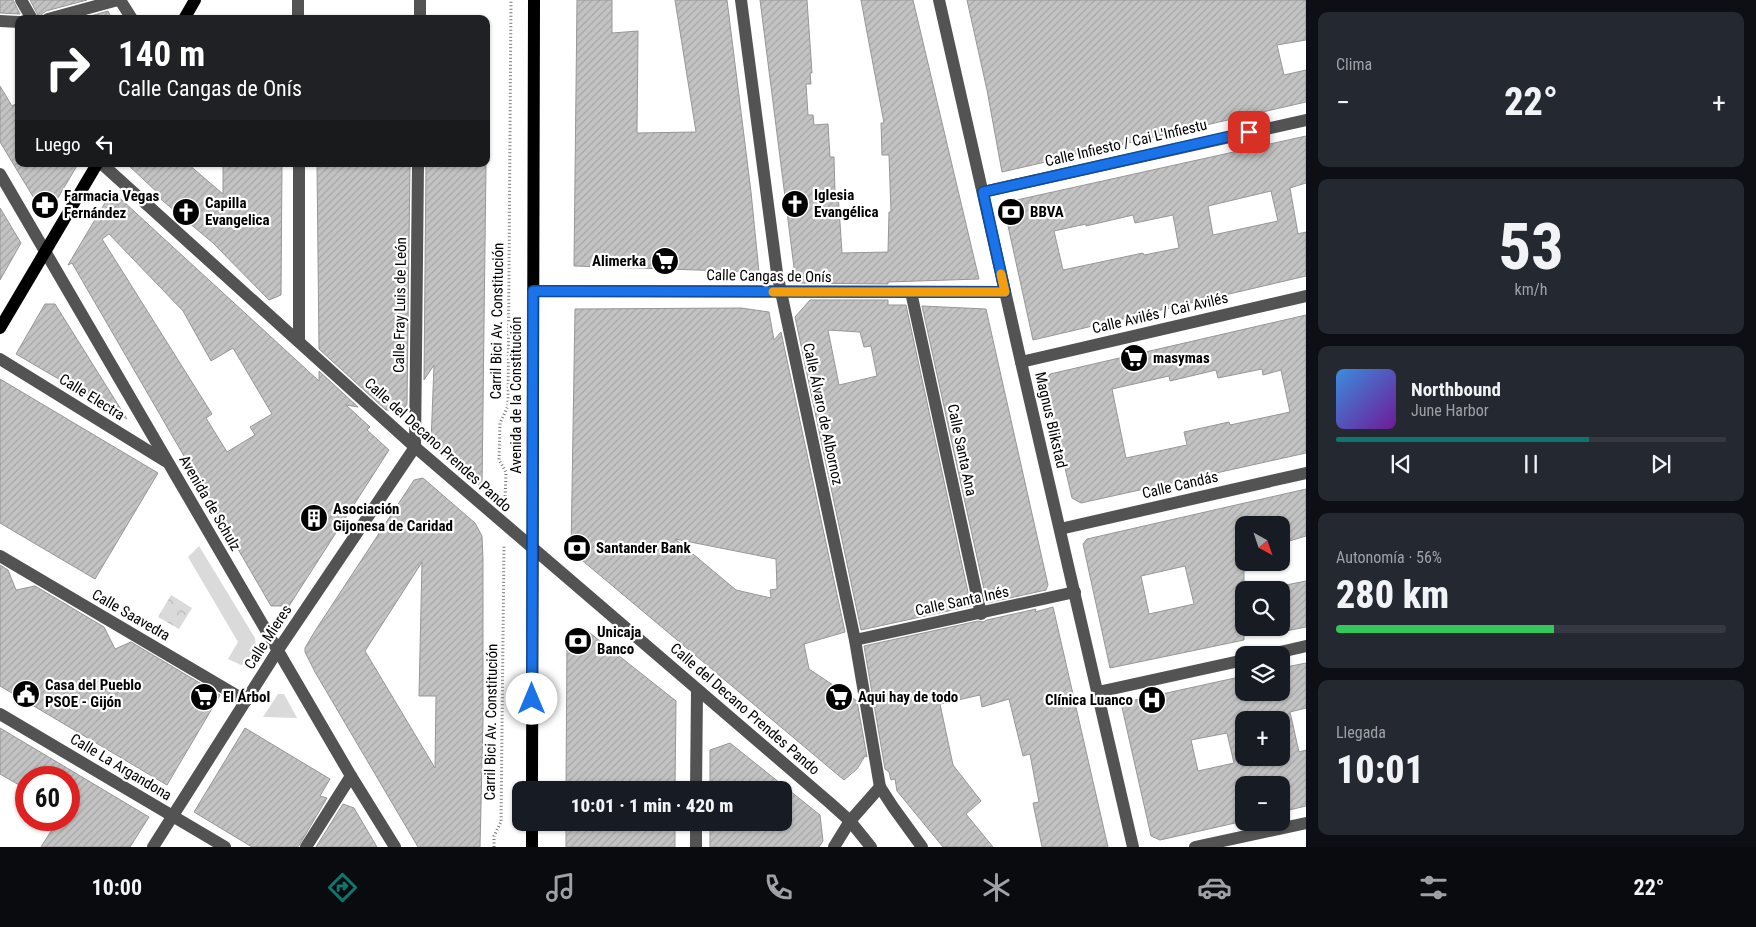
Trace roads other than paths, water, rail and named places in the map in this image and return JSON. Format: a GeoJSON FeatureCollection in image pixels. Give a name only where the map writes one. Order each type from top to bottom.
{"type":"FeatureCollection","features":[{"type":"Feature","properties":{"kind":"main road"},"geometry":{"type":"LineString","coordinates":[[186,15],[195,0]]}},
{"type":"Feature","properties":{"kind":"main road","name":"Avenida de la Constitución"},"geometry":{"type":"LineString","coordinates":[[532,781],[534,0]]}},
{"type":"Feature","properties":{"kind":"main road"},"geometry":{"type":"LineString","coordinates":[[0,328],[96,167]]}},
{"type":"Feature","properties":{"kind":"main road"},"geometry":{"type":"LineString","coordinates":[[532,831],[532,847]]}},
{"type":"Feature","properties":{"kind":"street"},"geometry":{"type":"LineString","coordinates":[[21,0],[30,15]]}},
{"type":"Feature","properties":{"kind":"street"},"geometry":{"type":"LineString","coordinates":[[63,15],[119,0],[129,15]]}},
{"type":"Feature","properties":{"kind":"street"},"geometry":{"type":"LineString","coordinates":[[298,0],[298,15]]}},
{"type":"Feature","properties":{"kind":"street"},"geometry":{"type":"LineString","coordinates":[[420,0],[420,15]]}},
{"type":"Feature","properties":{"kind":"street","name":"Calle Álvaro de Albornoz"},"geometry":{"type":"LineString","coordinates":[[741,0],[780,292],[855,640],[880,787]]}},
{"type":"Feature","properties":{"kind":"street","name":"Magnus Blikstad"},"geometry":{"type":"LineString","coordinates":[[939,0],[1020,362],[1133,847]]}},
{"type":"Feature","properties":{"kind":"street"},"geometry":{"type":"LineString","coordinates":[[0,21],[15,22]]}},
{"type":"Feature","properties":{"kind":"street","name":"Calle Infiesto / Cai L'Infiestu"},"geometry":{"type":"LineString","coordinates":[[983,192],[1306,120]]}},
{"type":"Feature","properties":{"kind":"street","name":"Calle del Decano Prendes Pando"},"geometry":{"type":"LineString","coordinates":[[105,167],[299,340],[415,448],[850,821],[871,847]]}},
{"type":"Feature","properties":{"kind":"street"},"geometry":{"type":"LineString","coordinates":[[299,167],[299,340]]}},
{"type":"Feature","properties":{"kind":"street","name":"Calle Fray Luis de León"},"geometry":{"type":"LineString","coordinates":[[415,448],[418,167]]}},
{"type":"Feature","properties":{"kind":"street","name":"Avenida de Schulz"},"geometry":{"type":"LineString","coordinates":[[0,174],[167,462],[395,847]]}},
{"type":"Feature","properties":{"kind":"street","name":"Calle Cangas de Onís"},"geometry":{"type":"LineString","coordinates":[[533,291],[1005,292]]}},
{"type":"Feature","properties":{"kind":"street","name":"Calle Santa Ana"},"geometry":{"type":"LineString","coordinates":[[911,292],[981,614]]}},
{"type":"Feature","properties":{"kind":"street","name":"Calle Avilés / Cai Avilés"},"geometry":{"type":"LineString","coordinates":[[1020,362],[1306,296]]}},
{"type":"Feature","properties":{"kind":"street","name":"Calle Electra"},"geometry":{"type":"LineString","coordinates":[[0,359],[167,462]]}},
{"type":"Feature","properties":{"kind":"street","name":"Calle Mieres"},"geometry":{"type":"LineString","coordinates":[[153,847],[278,650],[415,448]]}},
{"type":"Feature","properties":{"kind":"street","name":"Calle Candás"},"geometry":{"type":"LineString","coordinates":[[1060,529],[1306,473]]}},
{"type":"Feature","properties":{"kind":"street","name":"Calle Saavedra"},"geometry":{"type":"LineString","coordinates":[[0,556],[246,701]]}},
{"type":"Feature","properties":{"kind":"street","name":"Calle Santa Inés"},"geometry":{"type":"LineString","coordinates":[[855,640],[1075,592]]}},
{"type":"Feature","properties":{"kind":"street"},"geometry":{"type":"LineString","coordinates":[[1290,650],[1306,646]]}},
{"type":"Feature","properties":{"kind":"street"},"geometry":{"type":"LineString","coordinates":[[1098,692],[1235,662]]}},
{"type":"Feature","properties":{"kind":"street"},"geometry":{"type":"LineString","coordinates":[[696,781],[697,690]]}},
{"type":"Feature","properties":{"kind":"street","name":"Calle La Argandona"},"geometry":{"type":"LineString","coordinates":[[0,714],[225,847]]}},
{"type":"Feature","properties":{"kind":"street"},"geometry":{"type":"LineString","coordinates":[[306,847],[352,776]]}},
{"type":"Feature","properties":{"kind":"street"},"geometry":{"type":"LineString","coordinates":[[834,847],[850,821],[880,787],[892,808],[922,847]]}},
{"type":"Feature","properties":{"kind":"street"},"geometry":{"type":"LineString","coordinates":[[1195,847],[1306,823]]}},
{"type":"Feature","properties":{"kind":"street"},"geometry":{"type":"LineString","coordinates":[[696,831],[696,847]]}},
{"type":"Feature","properties":{"kind":"place","name":"Iglesia Evangélica"},"geometry":{"type":"Point","coordinates":[795,204]}},
{"type":"Feature","properties":{"kind":"place","name":"Farmacia Vegas Fernández"},"geometry":{"type":"Point","coordinates":[45,205]}},
{"type":"Feature","properties":{"kind":"place","name":"Capilla Evangelica"},"geometry":{"type":"Point","coordinates":[186,212]}},
{"type":"Feature","properties":{"kind":"place","name":"BBVA"},"geometry":{"type":"Point","coordinates":[1011,212]}},
{"type":"Feature","properties":{"kind":"place","name":"Alimerka"},"geometry":{"type":"Point","coordinates":[665,261]}},
{"type":"Feature","properties":{"kind":"place","name":"masymas"},"geometry":{"type":"Point","coordinates":[1134,358]}},
{"type":"Feature","properties":{"kind":"place","name":"Asociación Gijonesa de Caridad"},"geometry":{"type":"Point","coordinates":[314,518]}},
{"type":"Feature","properties":{"kind":"place","name":"Santander Bank"},"geometry":{"type":"Point","coordinates":[577,548]}},
{"type":"Feature","properties":{"kind":"place","name":"Unicaja Banco"},"geometry":{"type":"Point","coordinates":[578,641]}},
{"type":"Feature","properties":{"kind":"place","name":"Casa del Pueblo PSOE - Gijón"},"geometry":{"type":"Point","coordinates":[26,694]}},
{"type":"Feature","properties":{"kind":"place","name":"El Árbol"},"geometry":{"type":"Point","coordinates":[204,697]}},
{"type":"Feature","properties":{"kind":"place","name":"Aqui hay de todo"},"geometry":{"type":"Point","coordinates":[839,697]}},
{"type":"Feature","properties":{"kind":"place","name":"Clínica Luanco"},"geometry":{"type":"Point","coordinates":[1152,700]}}]}
